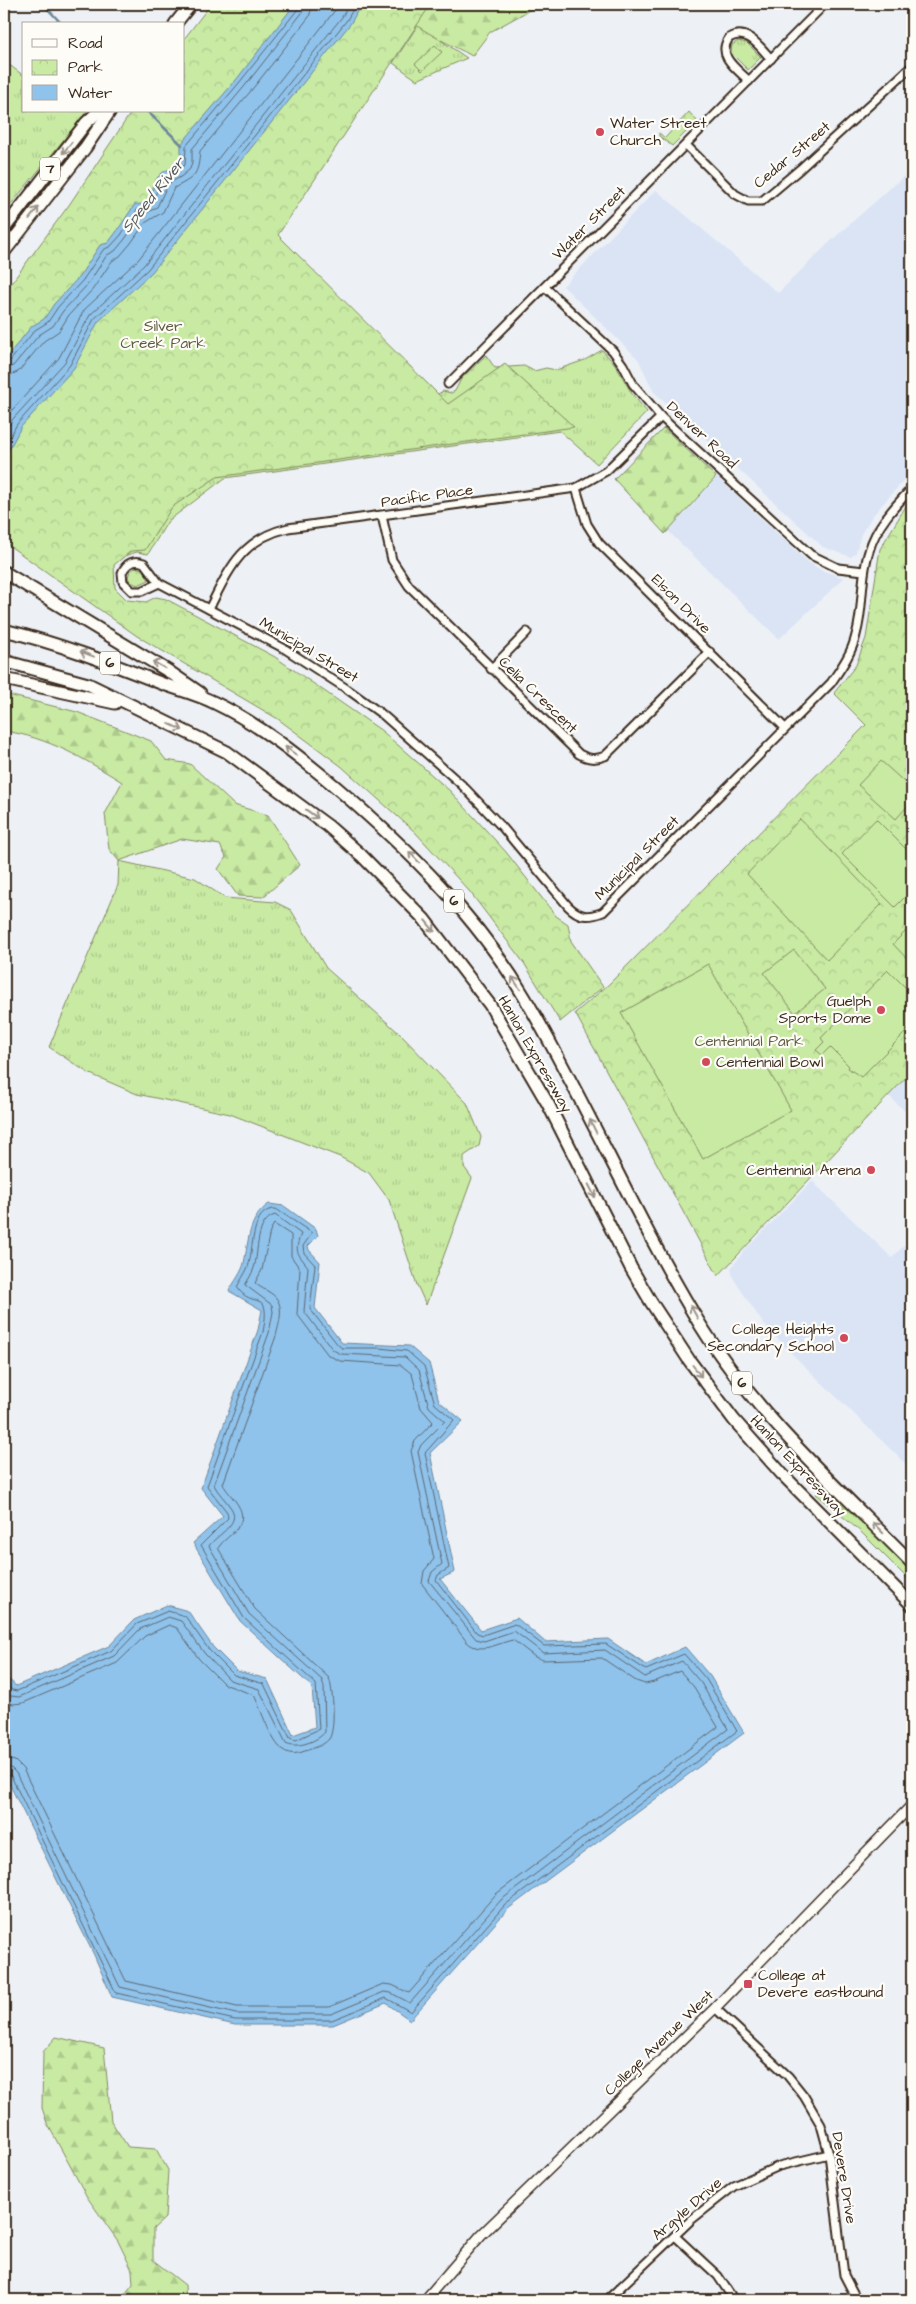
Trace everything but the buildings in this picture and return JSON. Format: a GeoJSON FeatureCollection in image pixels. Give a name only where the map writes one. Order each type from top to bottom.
{"type":"FeatureCollection","features":[{"type":"Feature","properties":{"kind":"main road"},"geometry":{"type":"LineString","coordinates":[[177,22],[191,4]]}},
{"type":"Feature","properties":{"kind":"main road","name":"7"},"geometry":{"type":"LineString","coordinates":[[4,229],[86,123],[98,112]]}},
{"type":"Feature","properties":{"kind":"main road","name":"7"},"geometry":{"type":"LineString","coordinates":[[4,252],[85,148],[109,112]]}},
{"type":"Feature","properties":{"kind":"main road"},"geometry":{"type":"LineString","coordinates":[[4,572],[168,670],[214,702]]}},
{"type":"Feature","properties":{"kind":"main road","name":"Hanlon Expressway"},"geometry":{"type":"LineString","coordinates":[[4,630],[74,649],[214,702],[272,737],[322,776],[405,848],[465,913],[524,995],[569,1075],[651,1236],[707,1334],[756,1400],[784,1433],[912,1563]]}},
{"type":"Feature","properties":{"kind":"main road","name":"Hanlon Expressway"},"geometry":{"type":"LineString","coordinates":[[4,661],[88,684],[227,752],[328,826],[361,855],[424,919],[490,1005],[548,1104],[650,1302],[689,1360],[734,1420],[782,1474],[912,1605]]}},
{"type":"Feature","properties":{"kind":"main road"},"geometry":{"type":"LineString","coordinates":[[4,679],[132,706]]}},
{"type":"Feature","properties":{"kind":"street","name":"Water Street"},"geometry":{"type":"LineString","coordinates":[[448,384],[687,146],[825,4]]}},
{"type":"Feature","properties":{"kind":"street"},"geometry":{"type":"LineString","coordinates":[[749,81],[726,57],[725,47],[730,38],[738,34],[748,36],[771,59]]}},
{"type":"Feature","properties":{"kind":"street","name":"Cedar Street"},"geometry":{"type":"LineString","coordinates":[[687,146],[735,194],[748,201],[762,201],[800,169],[912,66]]}},
{"type":"Feature","properties":{"kind":"street","name":"Denver Road"},"geometry":{"type":"LineString","coordinates":[[545,287],[613,351],[633,384],[661,417],[811,556],[838,568],[864,571]]}},
{"type":"Feature","properties":{"kind":"street","name":"Pacific Place"},"geometry":{"type":"LineString","coordinates":[[209,609],[234,563],[248,548],[265,536],[288,528],[576,488],[606,471],[661,417]]}},
{"type":"Feature","properties":{"kind":"street","name":"Elson Drive"},"geometry":{"type":"LineString","coordinates":[[576,488],[587,524],[599,543],[785,728]]}},
{"type":"Feature","properties":{"kind":"street","name":"Municipal Street"},"geometry":{"type":"LineString","coordinates":[[159,583],[142,591],[132,591],[123,582],[122,573],[129,564],[140,561],[150,568],[159,583],[285,649],[348,689],[382,715],[468,791],[503,828],[568,906],[576,913],[584,916],[603,912],[831,683],[851,649],[860,617],[864,571],[869,549],[879,528],[912,488]]}},
{"type":"Feature","properties":{"kind":"street","name":"Celia Crescent"},"geometry":{"type":"LineString","coordinates":[[382,516],[389,552],[402,577],[490,669],[579,754],[592,759],[605,756],[710,652]]}},
{"type":"Feature","properties":{"kind":"street"},"geometry":{"type":"LineString","coordinates":[[490,669],[527,632]]}},
{"type":"Feature","properties":{"kind":"street","name":"College Avenue West"},"geometry":{"type":"LineString","coordinates":[[425,2300],[481,2235],[715,2008],[912,1805]]}},
{"type":"Feature","properties":{"kind":"street","name":"Devere Drive"},"geometry":{"type":"LineString","coordinates":[[715,2008],[788,2076],[804,2096],[821,2125],[829,2154],[844,2275],[857,2300]]}},
{"type":"Feature","properties":{"kind":"street","name":"Argyle Drive"},"geometry":{"type":"LineString","coordinates":[[607,2300],[710,2203],[734,2186],[779,2166],[829,2154]]}},
{"type":"Feature","properties":{"kind":"street"},"geometry":{"type":"LineString","coordinates":[[676,2236],[718,2276],[734,2300]]}},
{"type":"Feature","properties":{"kind":"shaded area"},"geometry":{"type":"Polygon","coordinates":[[[912,169],[912,471],[873,515],[861,534],[856,552],[851,557],[823,547],[654,392],[638,359],[563,286],[656,190],[778,293],[834,238],[912,169]]]}},
{"type":"Feature","properties":{"kind":"shaded area"},"geometry":{"type":"Polygon","coordinates":[[[717,477],[807,561],[821,570],[844,578],[779,639],[668,531],[717,477]]]}},
{"type":"Feature","properties":{"kind":"shaded area"},"geometry":{"type":"Polygon","coordinates":[[[912,1071],[912,1118],[888,1095],[912,1071]]]}},
{"type":"Feature","properties":{"kind":"shaded area","name":"College Heights Secondary School"},"geometry":{"type":"Polygon","coordinates":[[[812,1181],[892,1258],[912,1237],[912,1470],[791,1353],[762,1322],[733,1278],[731,1268],[744,1251],[812,1181]]]}},
{"type":"Feature","properties":{"kind":"green space","name":"Silver Creek Park"},"geometry":{"type":"Polygon","coordinates":[[[211,4],[434,4],[429,7],[278,235],[448,404],[505,364],[574,427],[217,477],[172,507],[145,550],[131,551],[114,565],[115,588],[127,600],[146,602],[156,597],[166,599],[275,657],[382,731],[450,791],[506,852],[556,916],[568,924],[571,941],[603,987],[560,1022],[524,963],[470,892],[415,832],[341,766],[278,719],[137,636],[4,542],[4,293],[69,205],[131,112],[185,112],[185,38],[211,4]]]}},
{"type":"Feature","properties":{"kind":"green space"},"geometry":{"type":"Polygon","coordinates":[[[396,4],[535,4],[535,7],[490,32],[472,56],[419,27],[401,12],[396,4]]]}},
{"type":"Feature","properties":{"kind":"green space"},"geometry":{"type":"Polygon","coordinates":[[[418,25],[467,58],[417,80],[393,63],[418,25]]]}},
{"type":"Feature","properties":{"kind":"green space"},"geometry":{"type":"Polygon","coordinates":[[[738,41],[747,43],[761,57],[748,70],[731,53],[732,45],[738,41]]]}},
{"type":"Feature","properties":{"kind":"green space"},"geometry":{"type":"Polygon","coordinates":[[[435,45],[442,52],[422,71],[415,64],[435,45]]]}},
{"type":"Feature","properties":{"kind":"green space"},"geometry":{"type":"Polygon","coordinates":[[[4,61],[22,74],[22,112],[86,112],[4,213],[4,61]]]}},
{"type":"Feature","properties":{"kind":"green space"},"geometry":{"type":"Polygon","coordinates":[[[689,112],[697,121],[672,146],[659,136],[659,133],[665,138],[689,112]]]}},
{"type":"Feature","properties":{"kind":"green space"},"geometry":{"type":"Polygon","coordinates":[[[602,350],[615,364],[632,394],[647,412],[597,464],[560,431],[225,478],[168,521],[148,554],[137,552],[124,556],[136,500],[433,397],[443,391],[451,393],[455,391],[461,379],[486,355],[495,368],[524,366],[534,371],[546,368],[556,370],[585,360],[602,350]]]}},
{"type":"Feature","properties":{"kind":"green space"},"geometry":{"type":"Polygon","coordinates":[[[664,428],[716,477],[665,534],[614,479],[664,428]]]}},
{"type":"Feature","properties":{"kind":"green space","name":"Centennial Park"},"geometry":{"type":"Polygon","coordinates":[[[912,496],[912,1071],[718,1276],[575,1013],[608,985],[866,725],[834,693],[856,665],[866,638],[880,549],[912,496]]]}},
{"type":"Feature","properties":{"kind":"green space"},"geometry":{"type":"Polygon","coordinates":[[[136,567],[144,570],[149,580],[138,585],[130,582],[128,577],[130,571],[136,567]]]}},
{"type":"Feature","properties":{"kind":"green space"},"geometry":{"type":"Polygon","coordinates":[[[4,694],[77,712],[151,741],[166,760],[190,764],[234,805],[268,815],[300,865],[263,897],[238,896],[218,869],[226,857],[220,845],[182,839],[119,861],[109,849],[105,814],[122,782],[65,750],[35,738],[4,731],[4,694]]]}},
{"type":"Feature","properties":{"kind":"green space"},"geometry":{"type":"Polygon","coordinates":[[[881,761],[912,789],[912,801],[896,819],[858,785],[881,761]]]}},
{"type":"Feature","properties":{"kind":"green space"},"geometry":{"type":"Polygon","coordinates":[[[800,819],[882,904],[827,960],[747,874],[800,819]]]}},
{"type":"Feature","properties":{"kind":"green space"},"geometry":{"type":"Polygon","coordinates":[[[876,819],[912,855],[912,890],[895,907],[842,854],[876,819]]]}},
{"type":"Feature","properties":{"kind":"green space"},"geometry":{"type":"Polygon","coordinates":[[[119,861],[195,878],[225,898],[275,902],[291,910],[326,968],[399,1033],[467,1103],[481,1137],[479,1146],[464,1156],[464,1167],[472,1178],[426,1305],[417,1285],[389,1200],[369,1173],[340,1157],[230,1114],[137,1094],[88,1073],[49,1047],[118,885],[119,861]]]}},
{"type":"Feature","properties":{"kind":"green space"},"geometry":{"type":"Polygon","coordinates":[[[912,925],[912,964],[893,944],[912,925]]]}},
{"type":"Feature","properties":{"kind":"green space"},"geometry":{"type":"Polygon","coordinates":[[[794,950],[825,989],[795,1013],[764,973],[794,950]]]}},
{"type":"Feature","properties":{"kind":"green space","name":"Centennial Bowl"},"geometry":{"type":"Polygon","coordinates":[[[708,964],[791,1110],[703,1159],[621,1013],[708,964]]]}},
{"type":"Feature","properties":{"kind":"green space","name":"Guelph Sports Dome"},"geometry":{"type":"Polygon","coordinates":[[[888,970],[912,994],[912,1026],[861,1077],[848,1068],[849,1066],[830,1047],[822,1055],[816,1050],[824,1042],[821,1038],[888,970]]]}},
{"type":"Feature","properties":{"kind":"green space"},"geometry":{"type":"Polygon","coordinates":[[[826,1485],[912,1571],[912,1583],[861,1532],[816,1494],[826,1485]]]}},
{"type":"Feature","properties":{"kind":"green space"},"geometry":{"type":"Polygon","coordinates":[[[56,2037],[104,2048],[111,2121],[128,2147],[156,2149],[168,2170],[165,2218],[153,2229],[153,2260],[185,2285],[186,2300],[120,2300],[133,2284],[132,2270],[118,2241],[87,2197],[47,2123],[42,2108],[43,2052],[56,2037]]]}},
{"type":"Feature","properties":{"kind":"water","name":"Speed River"},"geometry":{"type":"Polygon","coordinates":[[[295,4],[361,4],[351,23],[152,272],[98,322],[74,368],[21,427],[4,459],[4,360],[32,326],[44,319],[54,304],[79,277],[100,245],[108,243],[135,204],[141,204],[148,199],[158,177],[181,162],[181,144],[236,80],[295,4]]]}},
{"type":"Feature","properties":{"kind":"water"},"geometry":{"type":"Polygon","coordinates":[[[269,1204],[284,1206],[316,1229],[318,1236],[308,1246],[309,1250],[320,1262],[315,1308],[342,1343],[409,1346],[429,1363],[439,1401],[463,1421],[430,1453],[455,1572],[440,1579],[481,1630],[517,1618],[545,1642],[608,1639],[646,1665],[685,1647],[710,1676],[744,1733],[508,1909],[410,2020],[386,2003],[333,2025],[235,2025],[112,1997],[94,1955],[4,1773],[4,1675],[16,1686],[109,1646],[134,1620],[167,1605],[188,1611],[213,1647],[237,1671],[267,1679],[293,1735],[315,1727],[312,1687],[240,1621],[193,1543],[223,1516],[201,1488],[258,1330],[262,1310],[229,1291],[243,1266],[253,1223],[269,1204]]]}},
{"type":"Feature","properties":{"kind":"waterway"},"geometry":{"type":"LineString","coordinates":[[43,4],[60,22]]}},
{"type":"Feature","properties":{"kind":"waterway"},"geometry":{"type":"LineString","coordinates":[[148,112],[182,145]]}},
{"type":"Feature","properties":{"kind":"place","name":"Water Street Church"},"geometry":{"type":"Point","coordinates":[600,132]}},
{"type":"Feature","properties":{"kind":"place","name":"Guelph Sports Dome"},"geometry":{"type":"Point","coordinates":[881,1010]}},
{"type":"Feature","properties":{"kind":"place","name":"Centennial Bowl"},"geometry":{"type":"Point","coordinates":[706,1062]}},
{"type":"Feature","properties":{"kind":"place","name":"Centennial Arena"},"geometry":{"type":"Point","coordinates":[871,1170]}},
{"type":"Feature","properties":{"kind":"place","name":"College Heights Secondary School"},"geometry":{"type":"Point","coordinates":[844,1338]}},
{"type":"Feature","properties":{"kind":"place","name":"College at Devere eastbound"},"geometry":{"type":"Point","coordinates":[748,1984]}}]}
